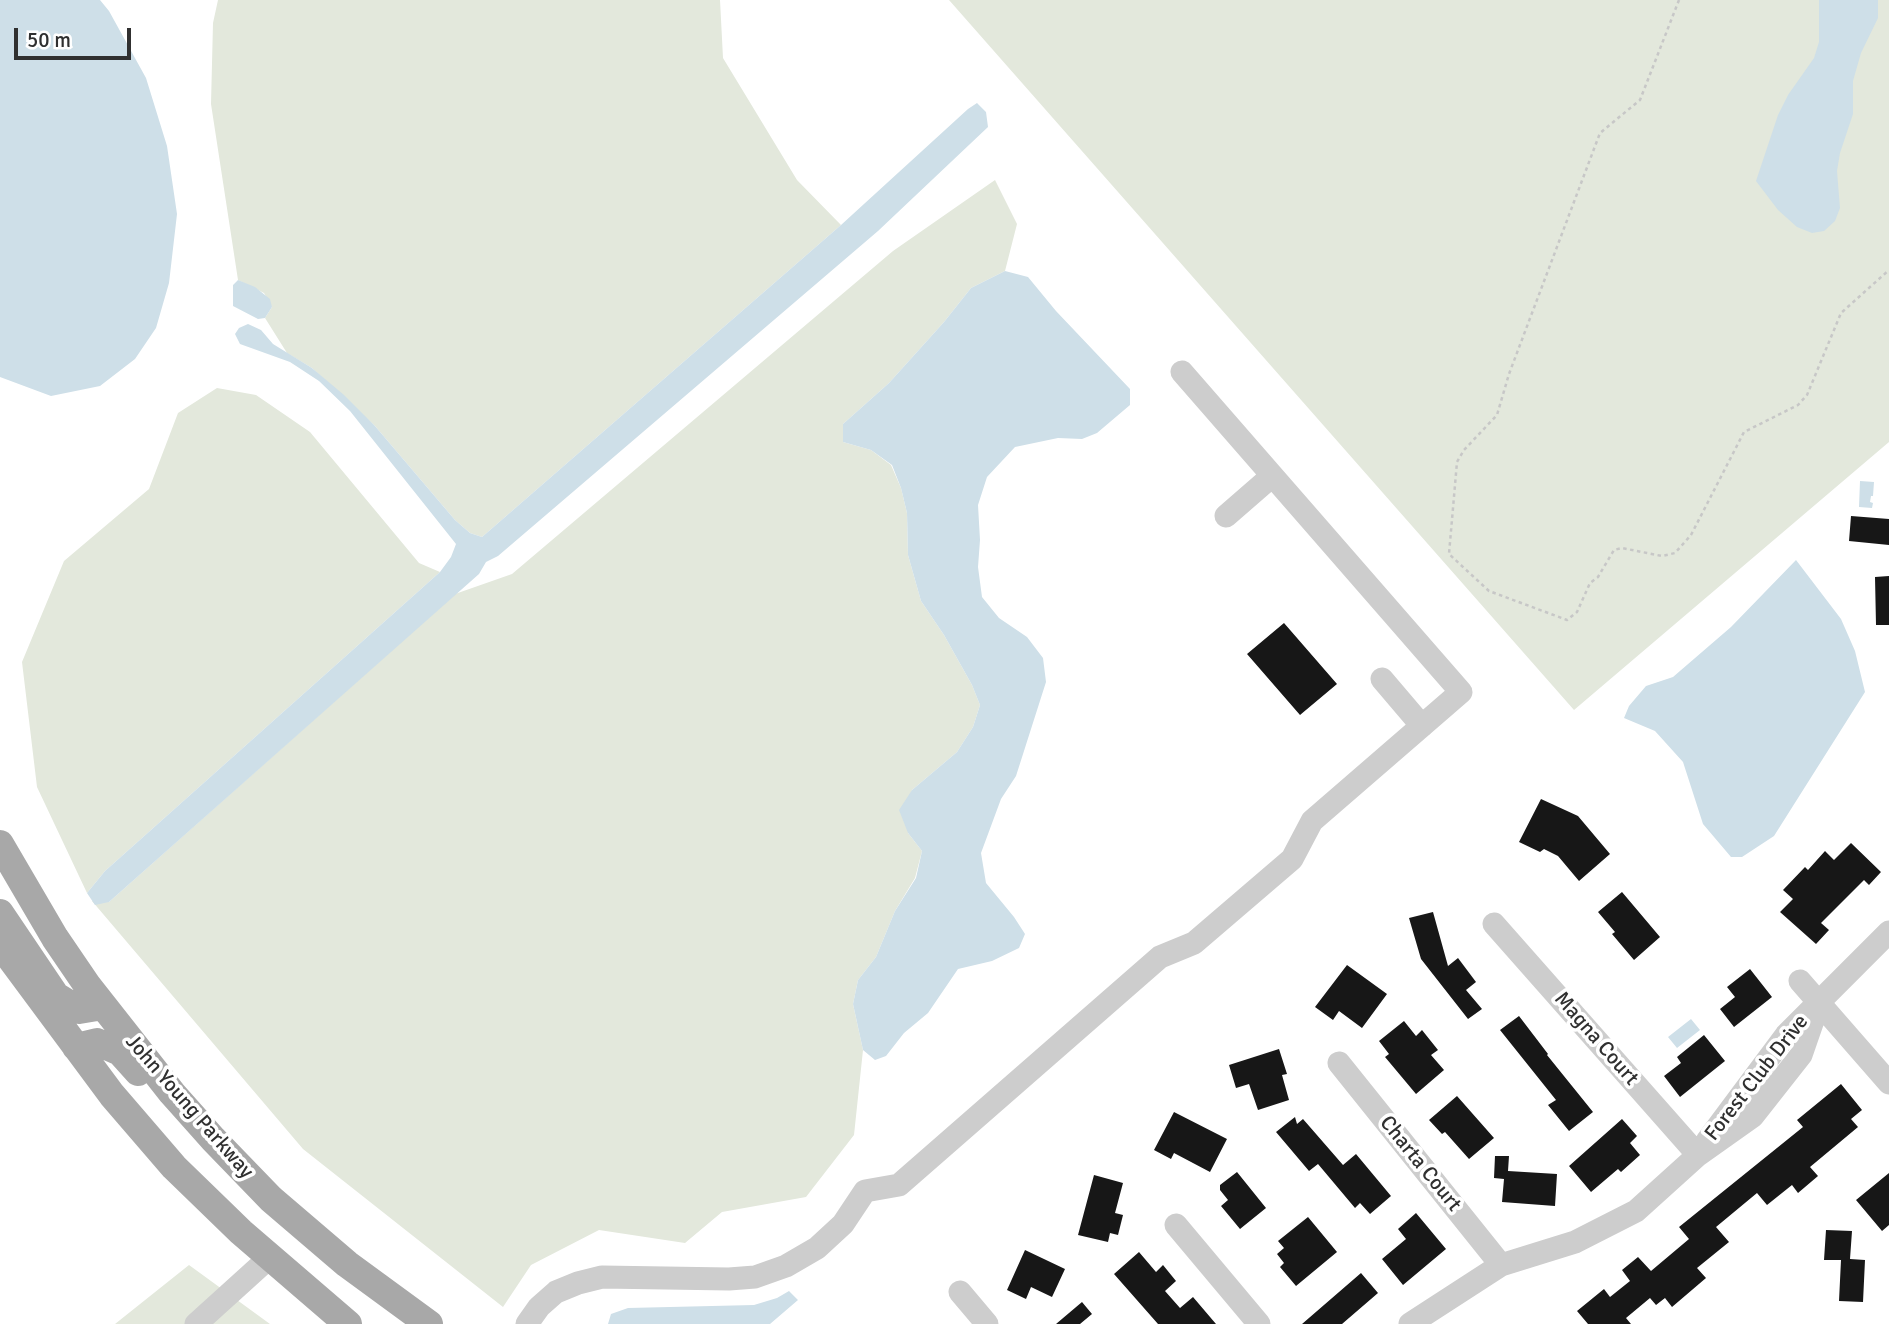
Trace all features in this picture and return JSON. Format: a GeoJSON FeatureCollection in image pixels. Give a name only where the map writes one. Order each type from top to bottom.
{"type":"FeatureCollection","features":[{"type":"Feature","properties":{"kind":"main road","name":"John Young Parkway"},"geometry":{"type":"LineString","coordinates":[[0,844],[55,938],[103,1006],[172,1093],[213,1139],[271,1199],[429,1324]]}},
{"type":"Feature","properties":{"kind":"main road"},"geometry":{"type":"LineString","coordinates":[[0,913],[56,996],[79,1010],[103,1006]]}},
{"type":"Feature","properties":{"kind":"main road"},"geometry":{"type":"LineString","coordinates":[[0,944],[112,1096],[174,1167],[270,1257],[348,1324]]}},
{"type":"Feature","properties":{"kind":"main road"},"geometry":{"type":"LineString","coordinates":[[76,1047],[97,1042],[120,1052],[217,1161],[291,1232],[326,1245]]}},
{"type":"Feature","properties":{"kind":"street"},"geometry":{"type":"LineString","coordinates":[[527,1324],[539,1307],[555,1292],[578,1283],[602,1277],[755,1278],[786,1266],[817,1248],[843,1224],[865,1191],[899,1185],[1160,957],[1194,943],[1292,859],[1312,821],[1461,692],[1182,372]]}},
{"type":"Feature","properties":{"kind":"street"},"geometry":{"type":"LineString","coordinates":[[1226,516],[1272,476]]}},
{"type":"Feature","properties":{"kind":"street"},"geometry":{"type":"LineString","coordinates":[[1382,679],[1422,726]]}},
{"type":"Feature","properties":{"kind":"street","name":"Magna Court"},"geometry":{"type":"LineString","coordinates":[[1494,924],[1698,1155]]}},
{"type":"Feature","properties":{"kind":"street","name":"Forest Club Drive"},"geometry":{"type":"LineString","coordinates":[[1410,1324],[1501,1265],[1575,1242],[1636,1211],[1698,1155],[1786,1035],[1889,932]]}},
{"type":"Feature","properties":{"kind":"street"},"geometry":{"type":"LineString","coordinates":[[1800,981],[1889,1083]]}},
{"type":"Feature","properties":{"kind":"street","name":"Charta Court"},"geometry":{"type":"LineString","coordinates":[[1339,1063],[1501,1265]]}},
{"type":"Feature","properties":{"kind":"street"},"geometry":{"type":"LineString","coordinates":[[1176,1225],[1259,1324]]}},
{"type":"Feature","properties":{"kind":"street"},"geometry":{"type":"LineString","coordinates":[[196,1324],[270,1257]]}},
{"type":"Feature","properties":{"kind":"street"},"geometry":{"type":"LineString","coordinates":[[960,1292],[987,1324]]}},
{"type":"Feature","properties":{"kind":"path"},"geometry":{"type":"LineString","coordinates":[[1679,0],[1640,100],[1600,133],[1509,374],[1497,415],[1464,450],[1457,462],[1449,554],[1489,591],[1567,620],[1577,612],[1590,583],[1598,577],[1614,550],[1622,548],[1662,556],[1675,553],[1691,535],[1745,432],[1798,404],[1807,396],[1841,313],[1889,270]]}},
{"type":"Feature","properties":{"kind":"shaded area"},"geometry":{"type":"Polygon","coordinates":[[[0,0],[100,0],[109,11],[146,78],[167,146],[177,214],[169,283],[156,328],[135,359],[100,386],[51,396],[0,377],[0,0]]]}},
{"type":"Feature","properties":{"kind":"shaded area"},"geometry":{"type":"Polygon","coordinates":[[[218,0],[720,0],[723,58],[797,180],[841,225],[482,537],[470,533],[455,520],[375,426],[312,368],[287,353],[265,318],[272,307],[264,293],[238,280],[211,104],[213,23],[218,0]]]}},
{"type":"Feature","properties":{"kind":"shaded area"},"geometry":{"type":"Polygon","coordinates":[[[949,0],[1889,0],[1889,442],[1574,710],[949,0]]]}},
{"type":"Feature","properties":{"kind":"shaded area"},"geometry":{"type":"Polygon","coordinates":[[[1819,0],[1878,0],[1878,18],[1861,53],[1853,81],[1853,114],[1837,171],[1840,208],[1835,221],[1824,231],[1812,233],[1797,227],[1778,210],[1756,181],[1778,115],[1788,95],[1814,58],[1819,42],[1819,0]]]}},
{"type":"Feature","properties":{"kind":"shaded area"},"geometry":{"type":"Polygon","coordinates":[[[977,103],[986,112],[988,127],[878,231],[498,556],[486,562],[479,574],[109,902],[95,905],[87,893],[105,871],[440,572],[451,557],[456,544],[350,411],[319,381],[290,362],[240,344],[235,334],[239,328],[248,324],[261,330],[273,344],[312,368],[344,395],[375,426],[455,520],[470,533],[482,537],[977,103]]]}},
{"type":"Feature","properties":{"kind":"shaded area"},"geometry":{"type":"Polygon","coordinates":[[[995,180],[1017,224],[1005,271],[971,288],[889,383],[843,424],[843,442],[871,450],[891,465],[901,488],[907,513],[908,555],[921,601],[944,635],[980,705],[973,727],[957,752],[912,790],[908,833],[922,851],[915,878],[895,911],[876,957],[858,980],[853,1004],[863,1050],[854,1135],[806,1197],[722,1212],[685,1243],[599,1230],[531,1265],[503,1307],[303,1149],[92,901],[109,902],[455,594],[512,574],[893,251],[995,180]]]}},
{"type":"Feature","properties":{"kind":"shaded area"},"geometry":{"type":"Polygon","coordinates":[[[1005,271],[1028,277],[1056,311],[1130,389],[1130,405],[1097,433],[1082,439],[1058,438],[1015,447],[987,477],[978,505],[978,567],[982,597],[999,618],[1027,637],[1043,658],[1046,682],[1016,776],[1001,799],[981,853],[986,883],[1025,934],[1019,948],[992,961],[958,969],[928,1013],[904,1033],[886,1056],[875,1060],[863,1050],[853,1004],[858,980],[876,957],[895,911],[916,878],[922,851],[908,833],[899,810],[912,790],[957,752],[973,727],[980,705],[944,635],[921,601],[908,555],[907,513],[892,465],[871,450],[843,442],[843,424],[889,383],[971,288],[1005,271]]]}},
{"type":"Feature","properties":{"kind":"shaded area"},"geometry":{"type":"Polygon","coordinates":[[[238,280],[255,287],[270,299],[272,307],[265,318],[258,319],[233,306],[233,285],[238,280]]]}},
{"type":"Feature","properties":{"kind":"shaded area"},"geometry":{"type":"Polygon","coordinates":[[[217,388],[256,395],[310,432],[419,563],[440,572],[105,871],[87,893],[37,787],[22,662],[64,561],[149,489],[178,413],[217,388]]]}},
{"type":"Feature","properties":{"kind":"shaded area"},"geometry":{"type":"Polygon","coordinates":[[[1860,481],[1874,482],[1870,502],[1873,503],[1872,508],[1859,507],[1860,481]]]}},
{"type":"Feature","properties":{"kind":"shaded area"},"geometry":{"type":"Polygon","coordinates":[[[1796,560],[1841,619],[1855,651],[1865,692],[1774,836],[1742,857],[1731,857],[1703,824],[1683,762],[1655,731],[1624,718],[1629,706],[1646,686],[1673,677],[1731,627],[1796,560]]]}},
{"type":"Feature","properties":{"kind":"shaded area"},"geometry":{"type":"Polygon","coordinates":[[[1691,1019],[1700,1030],[1677,1048],[1668,1037],[1691,1019]]]}},
{"type":"Feature","properties":{"kind":"shaded area"},"geometry":{"type":"Polygon","coordinates":[[[189,1265],[270,1324],[115,1324],[189,1265]]]}},
{"type":"Feature","properties":{"kind":"shaded area"},"geometry":{"type":"Polygon","coordinates":[[[789,1291],[798,1300],[770,1324],[608,1324],[611,1314],[628,1308],[754,1305],[789,1291]]]}},
{"type":"Feature","properties":{"kind":"building"},"geometry":{"type":"Polygon","coordinates":[[[1851,516],[1889,519],[1889,545],[1849,541],[1851,516]]]}},
{"type":"Feature","properties":{"kind":"building"},"geometry":{"type":"Polygon","coordinates":[[[1889,576],[1889,625],[1876,625],[1875,577],[1889,576]]]}},
{"type":"Feature","properties":{"kind":"building"},"geometry":{"type":"Polygon","coordinates":[[[1284,623],[1337,684],[1300,715],[1247,654],[1284,623]]]}},
{"type":"Feature","properties":{"kind":"building"},"geometry":{"type":"Polygon","coordinates":[[[1541,799],[1578,816],[1610,854],[1579,881],[1558,856],[1544,849],[1540,852],[1519,842],[1541,799]]]}},
{"type":"Feature","properties":{"kind":"building"},"geometry":{"type":"Polygon","coordinates":[[[1851,843],[1881,872],[1869,885],[1864,880],[1821,923],[1829,930],[1816,944],[1780,912],[1793,899],[1783,890],[1805,867],[1808,870],[1825,851],[1834,860],[1851,843]]]}},
{"type":"Feature","properties":{"kind":"building"},"geometry":{"type":"Polygon","coordinates":[[[1622,892],[1660,937],[1634,960],[1598,912],[1622,892]]]}},
{"type":"Feature","properties":{"kind":"building"},"geometry":{"type":"Polygon","coordinates":[[[1433,912],[1448,966],[1458,958],[1476,982],[1466,990],[1482,1009],[1468,1019],[1421,959],[1409,918],[1433,912]]]}},
{"type":"Feature","properties":{"kind":"building"},"geometry":{"type":"Polygon","coordinates":[[[1347,965],[1387,994],[1362,1028],[1339,1011],[1333,1020],[1315,1007],[1347,965]]]}},
{"type":"Feature","properties":{"kind":"building"},"geometry":{"type":"Polygon","coordinates":[[[1750,969],[1772,997],[1734,1027],[1720,1009],[1735,997],[1727,987],[1750,969]]]}},
{"type":"Feature","properties":{"kind":"building"},"geometry":{"type":"Polygon","coordinates":[[[1519,1016],[1593,1112],[1569,1131],[1548,1105],[1556,1100],[1500,1030],[1519,1016]]]}},
{"type":"Feature","properties":{"kind":"building"},"geometry":{"type":"Polygon","coordinates":[[[1404,1021],[1416,1036],[1422,1030],[1438,1050],[1431,1055],[1444,1070],[1416,1094],[1385,1057],[1389,1054],[1379,1041],[1404,1021]]]}},
{"type":"Feature","properties":{"kind":"building"},"geometry":{"type":"Polygon","coordinates":[[[1704,1035],[1725,1061],[1680,1097],[1664,1076],[1681,1063],[1677,1057],[1704,1035]]]}},
{"type":"Feature","properties":{"kind":"building"},"geometry":{"type":"Polygon","coordinates":[[[1279,1049],[1287,1074],[1282,1075],[1289,1100],[1258,1110],[1249,1084],[1236,1088],[1229,1065],[1279,1049]]]}},
{"type":"Feature","properties":{"kind":"building"},"geometry":{"type":"Polygon","coordinates":[[[1841,1084],[1862,1110],[1851,1119],[1858,1127],[1810,1167],[1818,1176],[1798,1193],[1792,1185],[1767,1205],[1757,1193],[1716,1227],[1729,1242],[1697,1268],[1706,1278],[1672,1307],[1665,1298],[1656,1305],[1650,1298],[1626,1318],[1631,1324],[1588,1324],[1577,1311],[1604,1289],[1610,1297],[1630,1281],[1622,1270],[1638,1257],[1651,1271],[1689,1239],[1679,1227],[1803,1127],[1797,1120],[1841,1084]]]}},
{"type":"Feature","properties":{"kind":"building"},"geometry":{"type":"Polygon","coordinates":[[[1457,1096],[1494,1138],[1469,1159],[1445,1132],[1442,1134],[1429,1120],[1457,1096]]]}},
{"type":"Feature","properties":{"kind":"building"},"geometry":{"type":"Polygon","coordinates":[[[1174,1112],[1227,1139],[1210,1172],[1174,1153],[1171,1159],[1154,1150],[1174,1112]]]}},
{"type":"Feature","properties":{"kind":"building"},"geometry":{"type":"Polygon","coordinates":[[[1295,1117],[1297,1124],[1303,1119],[1343,1165],[1356,1154],[1391,1196],[1370,1214],[1360,1203],[1355,1208],[1318,1164],[1309,1171],[1276,1132],[1295,1117]]]}},
{"type":"Feature","properties":{"kind":"building"},"geometry":{"type":"Polygon","coordinates":[[[1622,1119],[1637,1136],[1630,1143],[1640,1155],[1621,1172],[1618,1169],[1591,1192],[1569,1166],[1622,1119]]]}},
{"type":"Feature","properties":{"kind":"building"},"geometry":{"type":"Polygon","coordinates":[[[1495,1156],[1509,1156],[1508,1171],[1557,1174],[1555,1206],[1502,1202],[1504,1179],[1494,1178],[1495,1156]]]}},
{"type":"Feature","properties":{"kind":"building"},"geometry":{"type":"Polygon","coordinates":[[[1237,1172],[1266,1208],[1240,1229],[1221,1206],[1228,1200],[1220,1190],[1220,1185],[1237,1172]]]}},
{"type":"Feature","properties":{"kind":"building"},"geometry":{"type":"Polygon","coordinates":[[[1889,1173],[1889,1225],[1882,1231],[1856,1200],[1889,1173]]]}},
{"type":"Feature","properties":{"kind":"building"},"geometry":{"type":"Polygon","coordinates":[[[1094,1175],[1123,1183],[1115,1213],[1123,1215],[1118,1235],[1110,1233],[1108,1242],[1078,1235],[1094,1175]]]}},
{"type":"Feature","properties":{"kind":"building"},"geometry":{"type":"Polygon","coordinates":[[[1416,1213],[1446,1249],[1403,1285],[1382,1259],[1406,1239],[1398,1229],[1416,1213]]]}},
{"type":"Feature","properties":{"kind":"building"},"geometry":{"type":"Polygon","coordinates":[[[1308,1217],[1337,1252],[1296,1286],[1280,1267],[1284,1263],[1277,1254],[1284,1248],[1278,1241],[1308,1217]]]}},
{"type":"Feature","properties":{"kind":"building"},"geometry":{"type":"Polygon","coordinates":[[[1826,1230],[1852,1231],[1850,1259],[1865,1260],[1863,1302],[1839,1301],[1841,1260],[1824,1260],[1826,1230]]]}},
{"type":"Feature","properties":{"kind":"building"},"geometry":{"type":"Polygon","coordinates":[[[1025,1250],[1065,1269],[1052,1297],[1031,1287],[1026,1299],[1007,1290],[1025,1250]]]}},
{"type":"Feature","properties":{"kind":"building"},"geometry":{"type":"Polygon","coordinates":[[[1139,1252],[1156,1272],[1163,1265],[1176,1281],[1165,1291],[1180,1308],[1193,1297],[1216,1324],[1158,1324],[1114,1274],[1139,1252]]]}},
{"type":"Feature","properties":{"kind":"building"},"geometry":{"type":"Polygon","coordinates":[[[1361,1273],[1378,1293],[1342,1324],[1302,1324],[1361,1273]]]}},
{"type":"Feature","properties":{"kind":"building"},"geometry":{"type":"Polygon","coordinates":[[[1082,1302],[1092,1314],[1080,1324],[1056,1324],[1082,1302]]]}}]}
